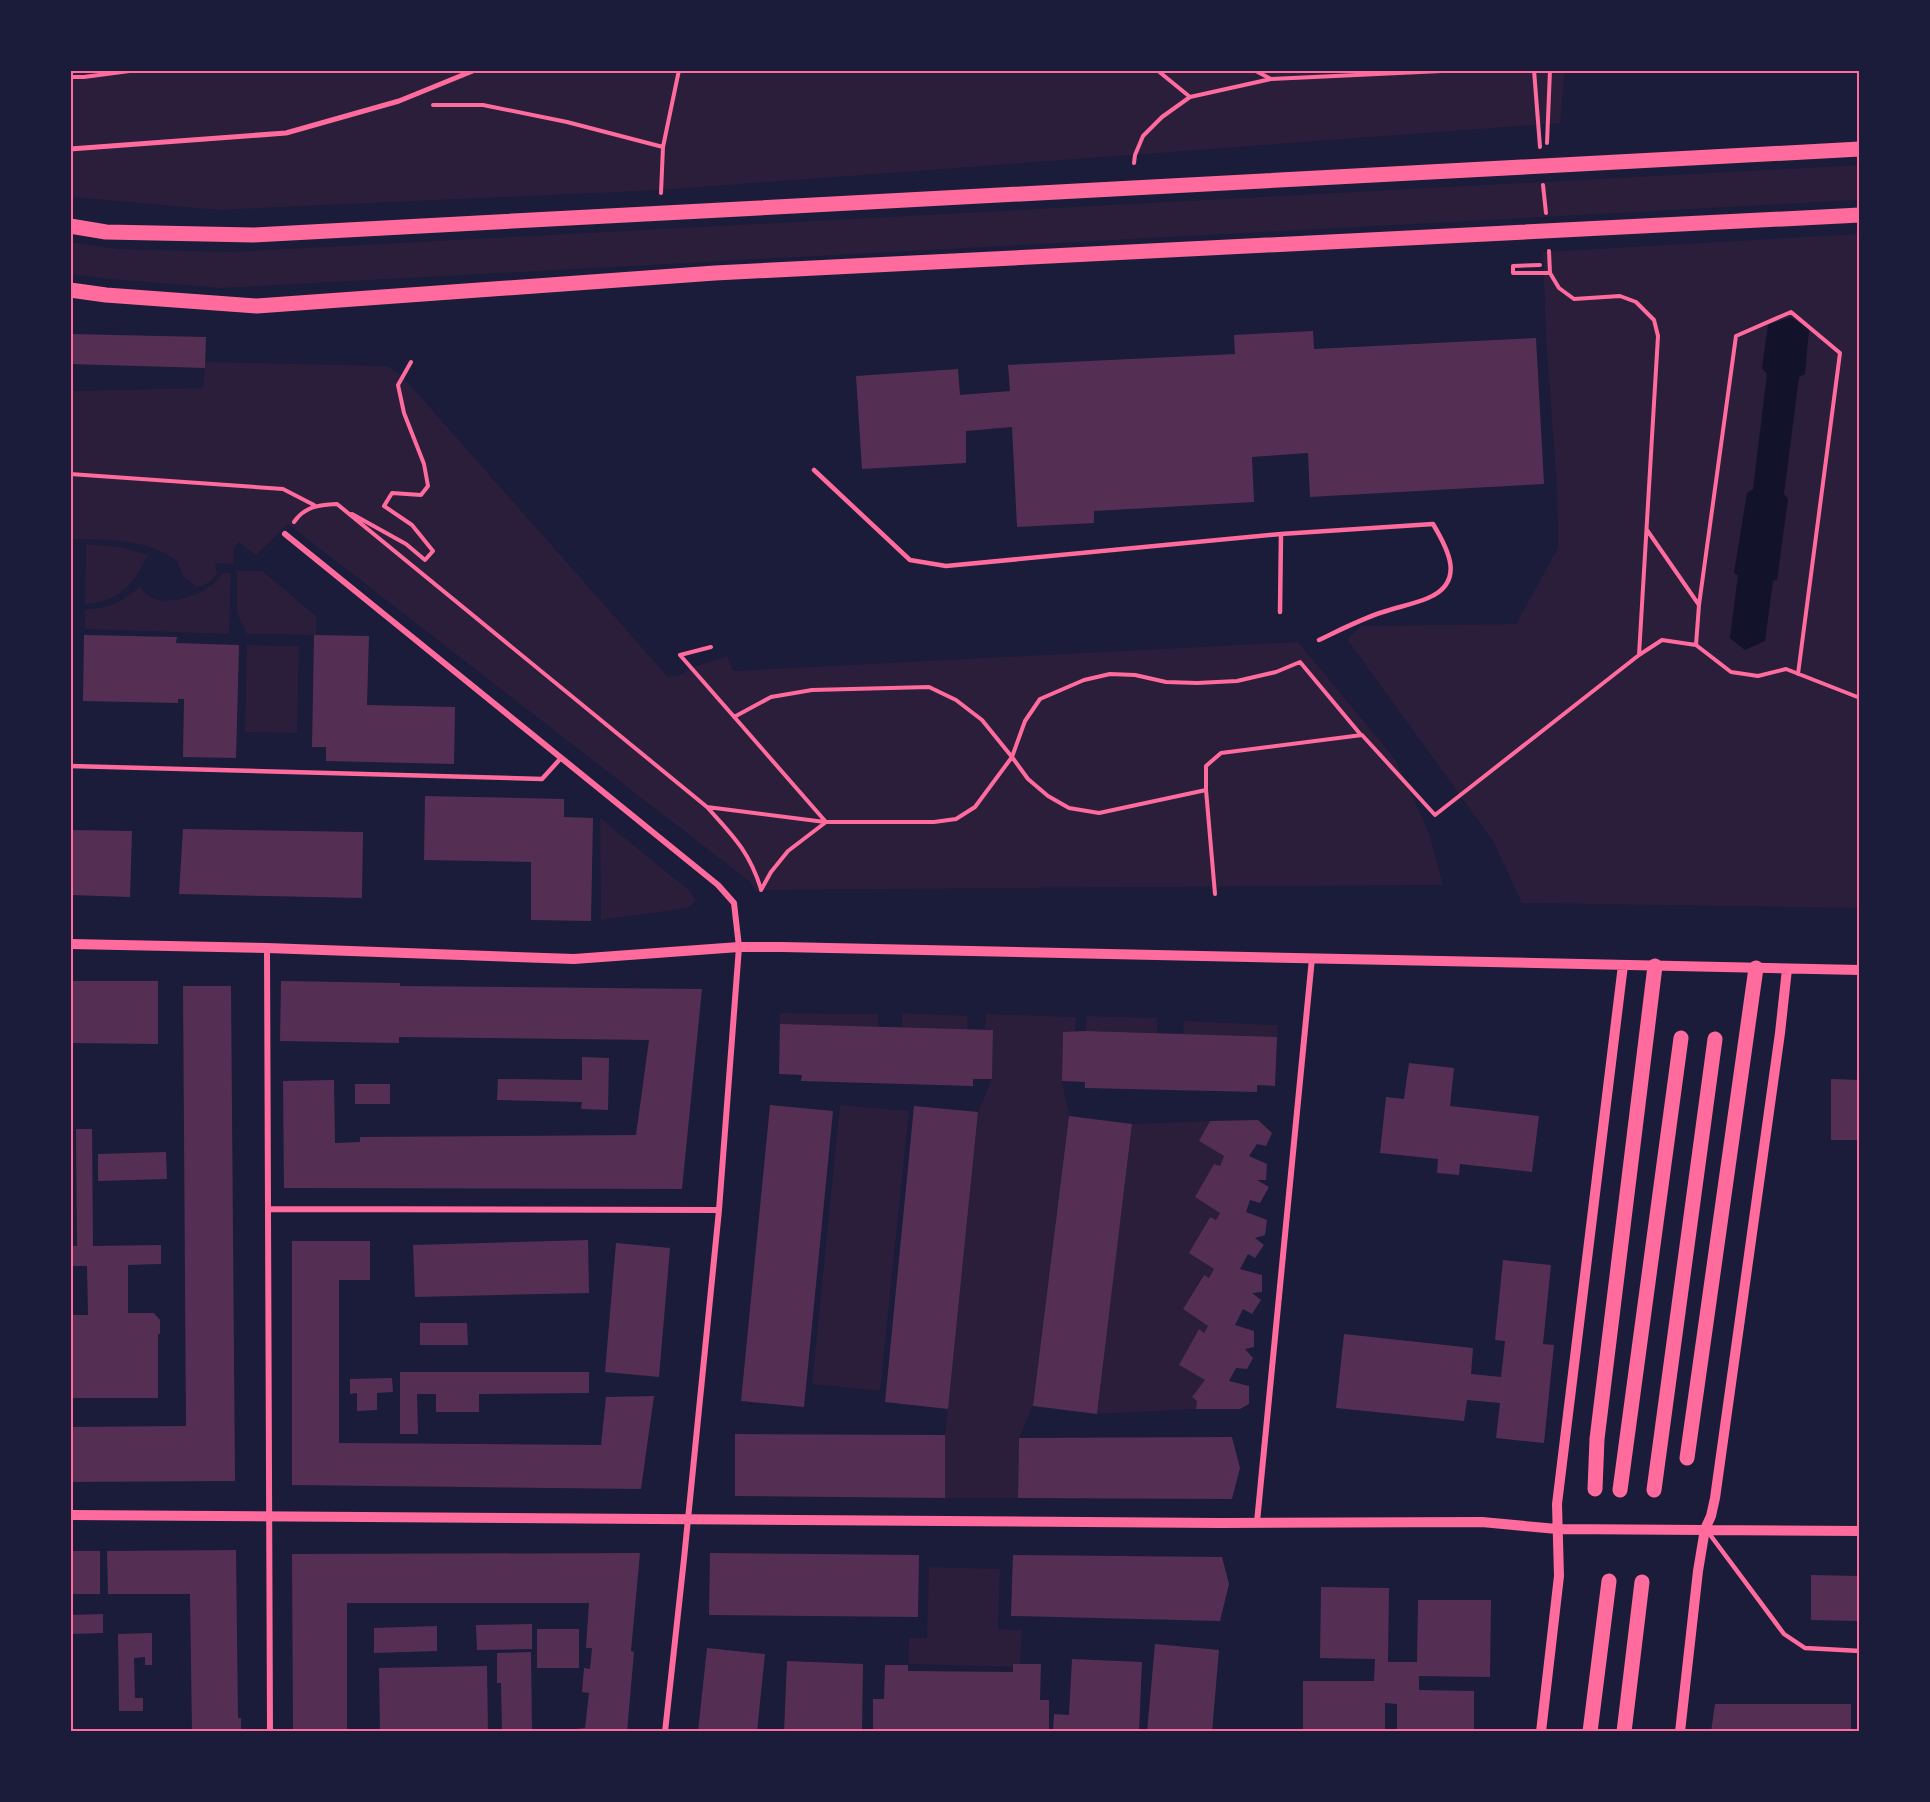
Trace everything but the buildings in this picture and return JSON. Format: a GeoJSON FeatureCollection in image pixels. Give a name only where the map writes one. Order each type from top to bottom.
{"type":"FeatureCollection","features":[{"type":"Feature","properties":{"kind":"main road"},"geometry":{"type":"LineString","coordinates":[[70,226],[106,232],[253,235],[1860,149]]}},
{"type":"Feature","properties":{"kind":"main road"},"geometry":{"type":"LineString","coordinates":[[70,290],[106,295],[257,306],[715,273],[1860,215]]}},
{"type":"Feature","properties":{"kind":"main road"},"geometry":{"type":"LineString","coordinates":[[1595,1490],[1597,1439],[1655,966]]}},
{"type":"Feature","properties":{"kind":"main road"},"geometry":{"type":"LineString","coordinates":[[1687,1458],[1756,968]]}},
{"type":"Feature","properties":{"kind":"main road"},"geometry":{"type":"LineString","coordinates":[[1620,1490],[1681,1038]]}},
{"type":"Feature","properties":{"kind":"main road"},"geometry":{"type":"LineString","coordinates":[[1654,1490],[1715,1039]]}},
{"type":"Feature","properties":{"kind":"main road"},"geometry":{"type":"LineString","coordinates":[[1590,1731],[1609,1581]]}},
{"type":"Feature","properties":{"kind":"main road"},"geometry":{"type":"LineString","coordinates":[[1624,1731],[1642,1582]]}},
{"type":"Feature","properties":{"kind":"street"},"geometry":{"type":"LineString","coordinates":[[70,149],[286,133],[399,101],[474,70]]}},
{"type":"Feature","properties":{"kind":"street"},"geometry":{"type":"LineString","coordinates":[[285,534],[718,885],[734,903],[739,947],[718,1210],[665,1731]]}},
{"type":"Feature","properties":{"kind":"street"},"geometry":{"type":"LineString","coordinates":[[70,944],[267,948],[574,959],[739,947],[1860,970]]}},
{"type":"Feature","properties":{"kind":"street"},"geometry":{"type":"LineString","coordinates":[[267,948],[270,1731]]}},
{"type":"Feature","properties":{"kind":"street"},"geometry":{"type":"LineString","coordinates":[[1257,1522],[1312,958]]}},
{"type":"Feature","properties":{"kind":"street"},"geometry":{"type":"LineString","coordinates":[[1541,1731],[1559,1576],[1557,1504],[1623,965]]}},
{"type":"Feature","properties":{"kind":"street"},"geometry":{"type":"LineString","coordinates":[[1680,1731],[1698,1571],[1705,1529],[1715,1498],[1777,1057],[1787,969]]}},
{"type":"Feature","properties":{"kind":"street"},"geometry":{"type":"LineString","coordinates":[[268,1209],[718,1210]]}},
{"type":"Feature","properties":{"kind":"street"},"geometry":{"type":"LineString","coordinates":[[70,1515],[1482,1522],[1557,1529],[1860,1531]]}},
{"type":"Feature","properties":{"kind":"lane"},"geometry":{"type":"LineString","coordinates":[[814,470],[910,560],[946,566],[1281,534],[1433,524],[1446,547],[1452,568],[1448,583],[1430,598],[1381,612],[1319,640]]}},
{"type":"Feature","properties":{"kind":"lane"},"geometry":{"type":"LineString","coordinates":[[1280,612],[1281,534]]}},
{"type":"Feature","properties":{"kind":"lane"},"geometry":{"type":"LineString","coordinates":[[70,766],[542,779],[561,758]]}},
{"type":"Feature","properties":{"kind":"lane"},"geometry":{"type":"LineString","coordinates":[[1705,1529],[1784,1635],[1805,1648],[1860,1651]]}},
{"type":"Feature","properties":{"kind":"path"},"geometry":{"type":"LineString","coordinates":[[70,77],[137,70]]}},
{"type":"Feature","properties":{"kind":"path"},"geometry":{"type":"LineString","coordinates":[[661,193],[663,147],[679,70]]}},
{"type":"Feature","properties":{"kind":"path"},"geometry":{"type":"LineString","coordinates":[[1157,70],[1190,97]]}},
{"type":"Feature","properties":{"kind":"path"},"geometry":{"type":"LineString","coordinates":[[1254,70],[1271,79]]}},
{"type":"Feature","properties":{"kind":"path"},"geometry":{"type":"LineString","coordinates":[[1134,163],[1135,154],[1143,136],[1162,117],[1190,97],[1271,79],[1463,70]]}},
{"type":"Feature","properties":{"kind":"path"},"geometry":{"type":"LineString","coordinates":[[1534,70],[1541,154]]}},
{"type":"Feature","properties":{"kind":"path"},"geometry":{"type":"LineString","coordinates":[[1547,143],[1550,70]]}},
{"type":"Feature","properties":{"kind":"path"},"geometry":{"type":"LineString","coordinates":[[399,101],[415,104],[483,105],[567,122],[663,147]]}},
{"type":"Feature","properties":{"kind":"path"},"geometry":{"type":"LineString","coordinates":[[1543,178],[1546,214]]}},
{"type":"Feature","properties":{"kind":"path"},"geometry":{"type":"LineString","coordinates":[[1548,250],[1550,273],[1559,288],[1574,299],[1620,296],[1636,302],[1654,320],[1658,336],[1639,655]]}},
{"type":"Feature","properties":{"kind":"path"},"geometry":{"type":"LineString","coordinates":[[1540,265],[1513,266],[1513,273],[1550,273]]}},
{"type":"Feature","properties":{"kind":"path"},"geometry":{"type":"LineString","coordinates":[[1696,645],[1699,605],[1736,336],[1791,312],[1840,353],[1798,674]]}},
{"type":"Feature","properties":{"kind":"path"},"geometry":{"type":"LineString","coordinates":[[341,508],[406,544],[425,560],[433,551],[412,525],[384,506],[392,493],[421,495],[428,486],[424,464],[404,414],[398,385],[411,362]]}},
{"type":"Feature","properties":{"kind":"path"},"geometry":{"type":"LineString","coordinates":[[70,474],[283,489],[315,505]]}},
{"type":"Feature","properties":{"kind":"path"},"geometry":{"type":"LineString","coordinates":[[285,534],[297,516],[315,505],[337,504],[707,807],[740,844],[754,867],[761,890],[771,872],[788,851],[826,822]]}},
{"type":"Feature","properties":{"kind":"path"},"geometry":{"type":"LineString","coordinates":[[1646,529],[1699,605]]}},
{"type":"Feature","properties":{"kind":"path"},"geometry":{"type":"LineString","coordinates":[[707,807],[826,822],[934,822],[956,819],[975,807],[1012,757],[1025,721],[1040,699],[1083,680],[1110,674],[1135,675],[1166,682],[1237,681],[1276,672],[1300,662],[1362,735],[1435,815],[1639,655],[1662,640],[1696,645],[1731,672],[1758,676],[1786,669],[1860,698]]}},
{"type":"Feature","properties":{"kind":"path"},"geometry":{"type":"LineString","coordinates":[[711,647],[680,655],[826,822]]}},
{"type":"Feature","properties":{"kind":"path"},"geometry":{"type":"LineString","coordinates":[[734,717],[771,697],[804,691],[929,687],[956,700],[982,720],[1028,779],[1048,796],[1069,808],[1099,813],[1206,790]]}},
{"type":"Feature","properties":{"kind":"path"},"geometry":{"type":"LineString","coordinates":[[1215,894],[1206,766],[1221,753],[1362,735]]}},
{"type":"Feature","properties":{"kind":"shaded area"},"geometry":{"type":"Polygon","coordinates":[[[70,71],[1565,71],[1560,123],[661,190],[218,210],[71,197],[70,71]]]}},
{"type":"Feature","properties":{"kind":"shaded area"},"geometry":{"type":"Polygon","coordinates":[[[1860,165],[1859,200],[222,288],[71,274],[70,242],[118,249],[231,252],[1860,165]]]}},
{"type":"Feature","properties":{"kind":"shaded area"},"geometry":{"type":"Polygon","coordinates":[[[1859,234],[1859,908],[1522,903],[1493,841],[1347,639],[1362,626],[1516,624],[1558,548],[1557,488],[1546,338],[1543,252],[1859,234]]]}},
{"type":"Feature","properties":{"kind":"shaded area"},"geometry":{"type":"Polygon","coordinates":[[[1791,317],[1809,330],[1805,374],[1799,377],[1784,494],[1788,499],[1777,580],[1773,581],[1765,641],[1745,650],[1730,638],[1738,575],[1734,573],[1747,493],[1753,489],[1767,374],[1762,368],[1768,325],[1791,317]]]}},
{"type":"Feature","properties":{"kind":"shaded area"},"geometry":{"type":"Polygon","coordinates":[[[205,362],[387,366],[402,376],[668,677],[681,675],[691,668],[727,656],[733,671],[1298,642],[1395,759],[1429,833],[1443,885],[755,890],[750,882],[288,524],[256,555],[239,542],[234,548],[233,564],[215,563],[217,574],[208,583],[196,587],[184,576],[174,559],[150,547],[110,540],[71,539],[70,391],[203,388],[205,362]]]}},
{"type":"Feature","properties":{"kind":"shaded area"},"geometry":{"type":"Polygon","coordinates":[[[86,544],[120,547],[148,555],[137,575],[124,590],[107,599],[85,604],[86,544]]]}},
{"type":"Feature","properties":{"kind":"shaded area"},"geometry":{"type":"Polygon","coordinates":[[[237,571],[262,571],[316,616],[316,635],[247,634],[237,613],[237,571]]]}},
{"type":"Feature","properties":{"kind":"shaded area"},"geometry":{"type":"Polygon","coordinates":[[[222,573],[231,573],[229,634],[85,629],[85,610],[114,604],[140,587],[156,599],[177,600],[203,591],[211,586],[222,573]]]}},
{"type":"Feature","properties":{"kind":"shaded area"},"geometry":{"type":"Polygon","coordinates":[[[247,645],[299,646],[297,733],[245,732],[247,645]]]}},
{"type":"Feature","properties":{"kind":"shaded area"},"geometry":{"type":"Polygon","coordinates":[[[600,818],[690,891],[696,901],[688,908],[601,920],[600,818]]]}},
{"type":"Feature","properties":{"kind":"shaded area"},"geometry":{"type":"Polygon","coordinates":[[[780,1013],[878,1014],[878,1027],[780,1026],[780,1013]]]}},
{"type":"Feature","properties":{"kind":"shaded area"},"geometry":{"type":"Polygon","coordinates":[[[902,1013],[968,1016],[967,1030],[902,1028],[902,1013]]]}},
{"type":"Feature","properties":{"kind":"shaded area"},"geometry":{"type":"Polygon","coordinates":[[[986,1014],[1076,1017],[1075,1032],[1063,1032],[1062,1081],[1069,1116],[1033,1406],[1019,1438],[1018,1498],[945,1498],[945,1435],[978,1112],[992,1079],[993,1030],[985,1029],[986,1014]]]}},
{"type":"Feature","properties":{"kind":"shaded area"},"geometry":{"type":"Polygon","coordinates":[[[1087,1016],[1157,1018],[1157,1033],[1086,1031],[1087,1016]]]}},
{"type":"Feature","properties":{"kind":"shaded area"},"geometry":{"type":"Polygon","coordinates":[[[1184,1021],[1277,1025],[1277,1037],[1183,1034],[1184,1021]]]}},
{"type":"Feature","properties":{"kind":"shaded area"},"geometry":{"type":"Polygon","coordinates":[[[840,1105],[909,1111],[880,1391],[812,1384],[840,1105]]]}},
{"type":"Feature","properties":{"kind":"shaded area"},"geometry":{"type":"Polygon","coordinates":[[[1210,1121],[1199,1141],[1224,1156],[1220,1166],[1214,1164],[1195,1197],[1220,1213],[1216,1220],[1209,1217],[1190,1253],[1214,1269],[1209,1278],[1203,1275],[1183,1309],[1208,1326],[1204,1333],[1199,1330],[1179,1365],[1205,1380],[1192,1397],[1197,1401],[1196,1409],[1097,1414],[1132,1124],[1210,1121]]]}},
{"type":"Feature","properties":{"kind":"shaded area"},"geometry":{"type":"Polygon","coordinates":[[[929,1567],[1000,1569],[998,1629],[1022,1630],[1020,1667],[908,1664],[909,1638],[927,1638],[929,1567]]]}}]}
